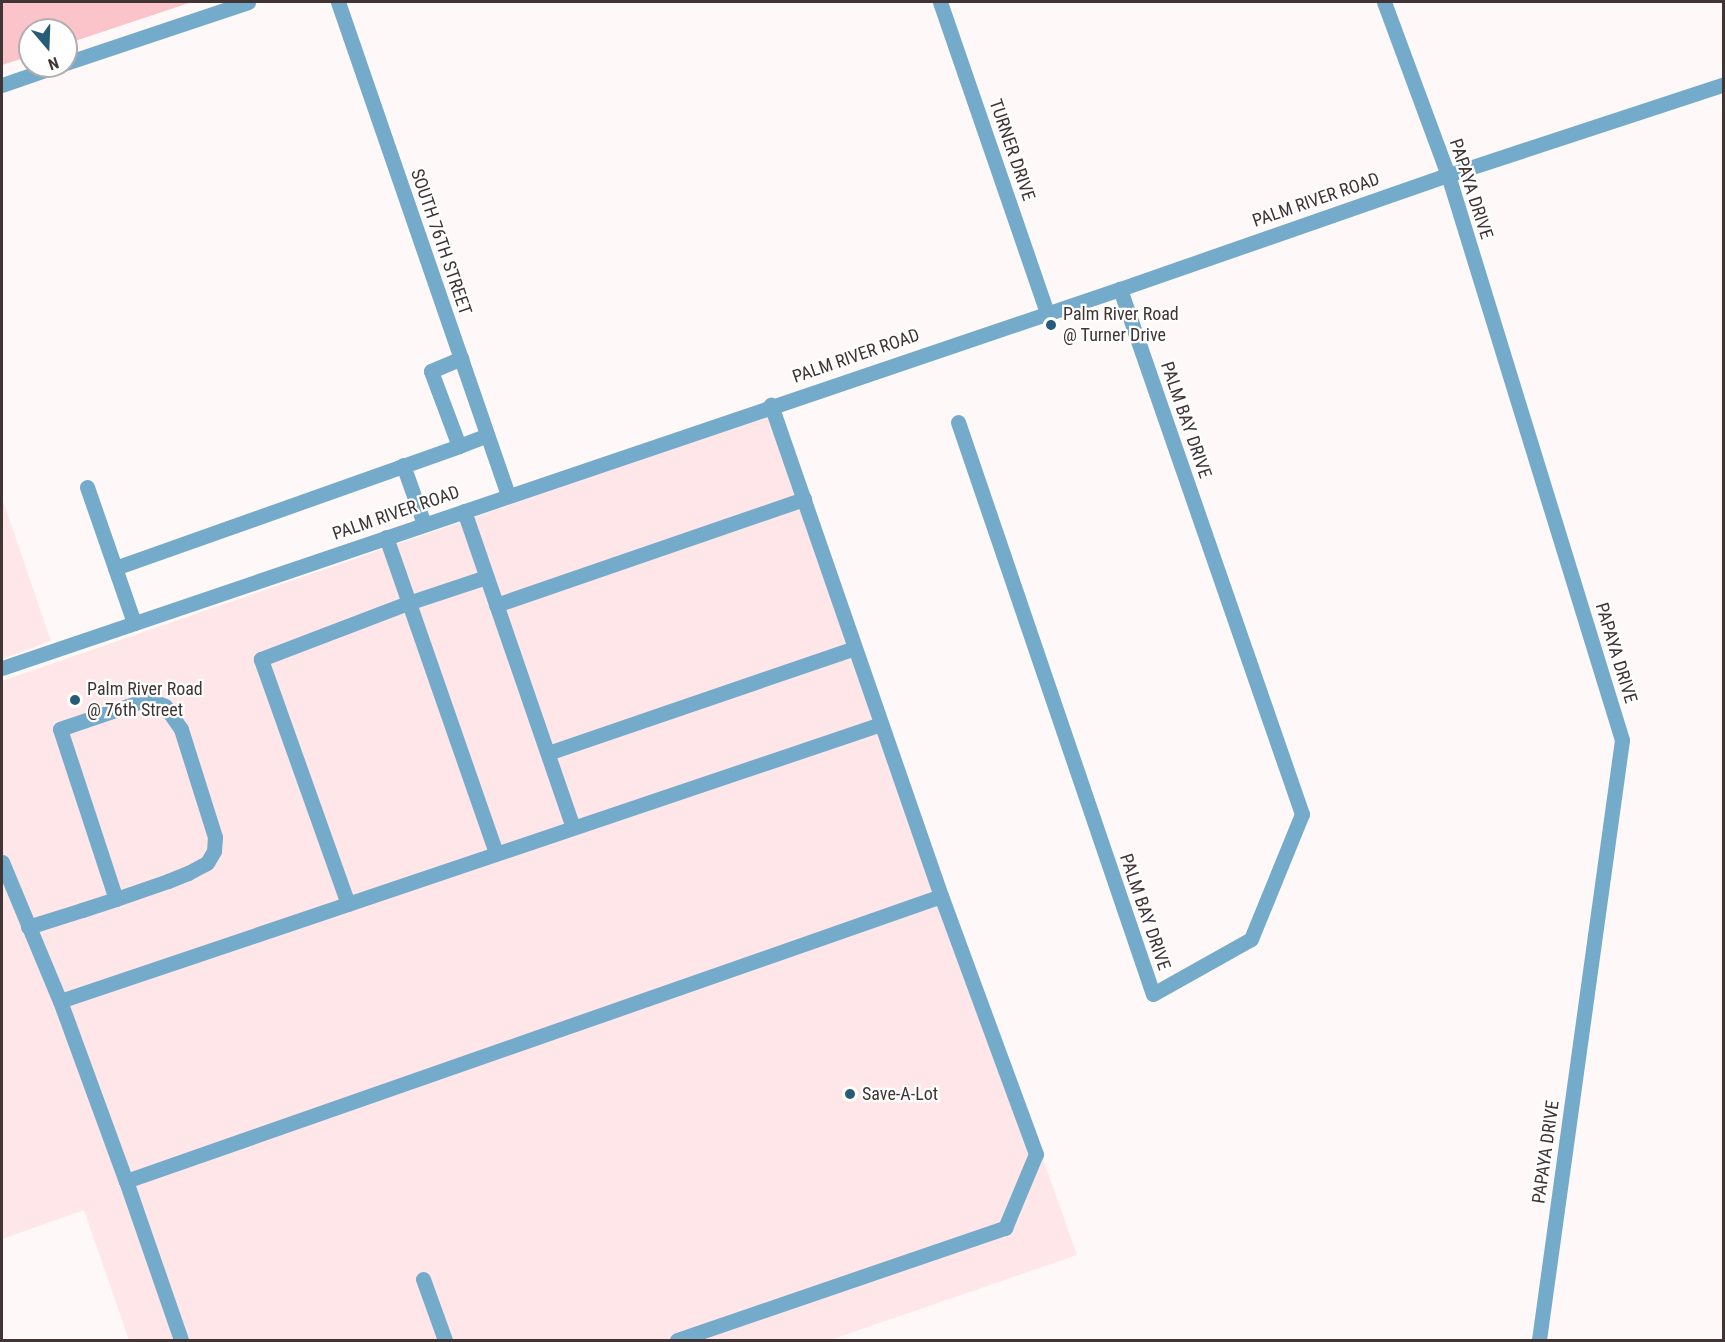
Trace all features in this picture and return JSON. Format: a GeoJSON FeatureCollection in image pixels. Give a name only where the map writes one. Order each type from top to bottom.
{"type":"FeatureCollection","features":[{"type":"Feature","properties":{"kind":"street"},"geometry":{"type":"LineString","coordinates":[[78,59],[249,2]]}},
{"type":"Feature","properties":{"kind":"street","name":"SOUTH 76TH STREET"},"geometry":{"type":"LineString","coordinates":[[338,2],[508,495]]}},
{"type":"Feature","properties":{"kind":"street","name":"TURNER DRIVE"},"geometry":{"type":"LineString","coordinates":[[940,2],[1047,312]]}},
{"type":"Feature","properties":{"kind":"street","name":"PAPAYA DRIVE"},"geometry":{"type":"LineString","coordinates":[[1384,2],[1448,175],[1622,740],[1539,1341]]}},
{"type":"Feature","properties":{"kind":"street"},"geometry":{"type":"LineString","coordinates":[[2,85],[22,78]]}},
{"type":"Feature","properties":{"kind":"street","name":"PALM RIVER ROAD"},"geometry":{"type":"LineString","coordinates":[[2,668],[771,405],[1120,289],[1448,175],[1724,84]]}},
{"type":"Feature","properties":{"kind":"street","name":"PALM BAY DRIVE"},"geometry":{"type":"LineString","coordinates":[[958,422],[1153,994],[1251,939],[1302,814],[1120,289]]}},
{"type":"Feature","properties":{"kind":"street"},"geometry":{"type":"LineString","coordinates":[[459,446],[431,371],[461,358]]}},
{"type":"Feature","properties":{"kind":"street"},"geometry":{"type":"LineString","coordinates":[[677,1341],[1005,1228],[1036,1154],[941,896],[771,405]]}},
{"type":"Feature","properties":{"kind":"street"},"geometry":{"type":"LineString","coordinates":[[115,568],[487,435]]}},
{"type":"Feature","properties":{"kind":"street"},"geometry":{"type":"LineString","coordinates":[[403,465],[424,524]]}},
{"type":"Feature","properties":{"kind":"street"},"geometry":{"type":"LineString","coordinates":[[87,487],[134,622]]}},
{"type":"Feature","properties":{"kind":"street"},"geometry":{"type":"LineString","coordinates":[[496,604],[804,499]]}},
{"type":"Feature","properties":{"kind":"street"},"geometry":{"type":"LineString","coordinates":[[464,511],[573,827]]}},
{"type":"Feature","properties":{"kind":"street"},"geometry":{"type":"LineString","coordinates":[[386,537],[496,853]]}},
{"type":"Feature","properties":{"kind":"street"},"geometry":{"type":"LineString","coordinates":[[348,904],[261,659],[408,603],[486,577]]}},
{"type":"Feature","properties":{"kind":"street"},"geometry":{"type":"LineString","coordinates":[[548,753],[855,648]]}},
{"type":"Feature","properties":{"kind":"street"},"geometry":{"type":"LineString","coordinates":[[28,927],[116,899],[188,873],[207,863],[214,851],[215,837],[181,729],[165,706],[148,699],[60,729],[116,899]]}},
{"type":"Feature","properties":{"kind":"street"},"geometry":{"type":"LineString","coordinates":[[60,1001],[881,724]]}},
{"type":"Feature","properties":{"kind":"street"},"geometry":{"type":"LineString","coordinates":[[2,862],[7,895],[28,927],[60,1001],[182,1341]]}},
{"type":"Feature","properties":{"kind":"street"},"geometry":{"type":"LineString","coordinates":[[126,1181],[941,896]]}},
{"type":"Feature","properties":{"kind":"street"},"geometry":{"type":"LineString","coordinates":[[423,1279],[445,1341]]}},
{"type":"Feature","properties":{"kind":"shaded area"},"geometry":{"type":"Polygon","coordinates":[[[2,2],[192,2],[78,40],[78,18],[18,18],[18,60],[2,65],[2,2]]]}},
{"type":"Feature","properties":{"kind":"shaded area"},"geometry":{"type":"Polygon","coordinates":[[[778,412],[1077,1255],[830,1340],[129,1340],[84,1210],[2,1239],[2,681],[778,412]]]}},
{"type":"Feature","properties":{"kind":"shaded area"},"geometry":{"type":"Polygon","coordinates":[[[2,498],[51,641],[2,659],[2,498]]]}},
{"type":"Feature","properties":{"kind":"place","name":"Palm River Road @ Turner Drive"},"geometry":{"type":"Point","coordinates":[1051,325]}},
{"type":"Feature","properties":{"kind":"place","name":"Palm River Road @ 76th Street"},"geometry":{"type":"Point","coordinates":[75,700]}},
{"type":"Feature","properties":{"kind":"place","name":"Save-A-Lot"},"geometry":{"type":"Point","coordinates":[850,1094]}}]}
